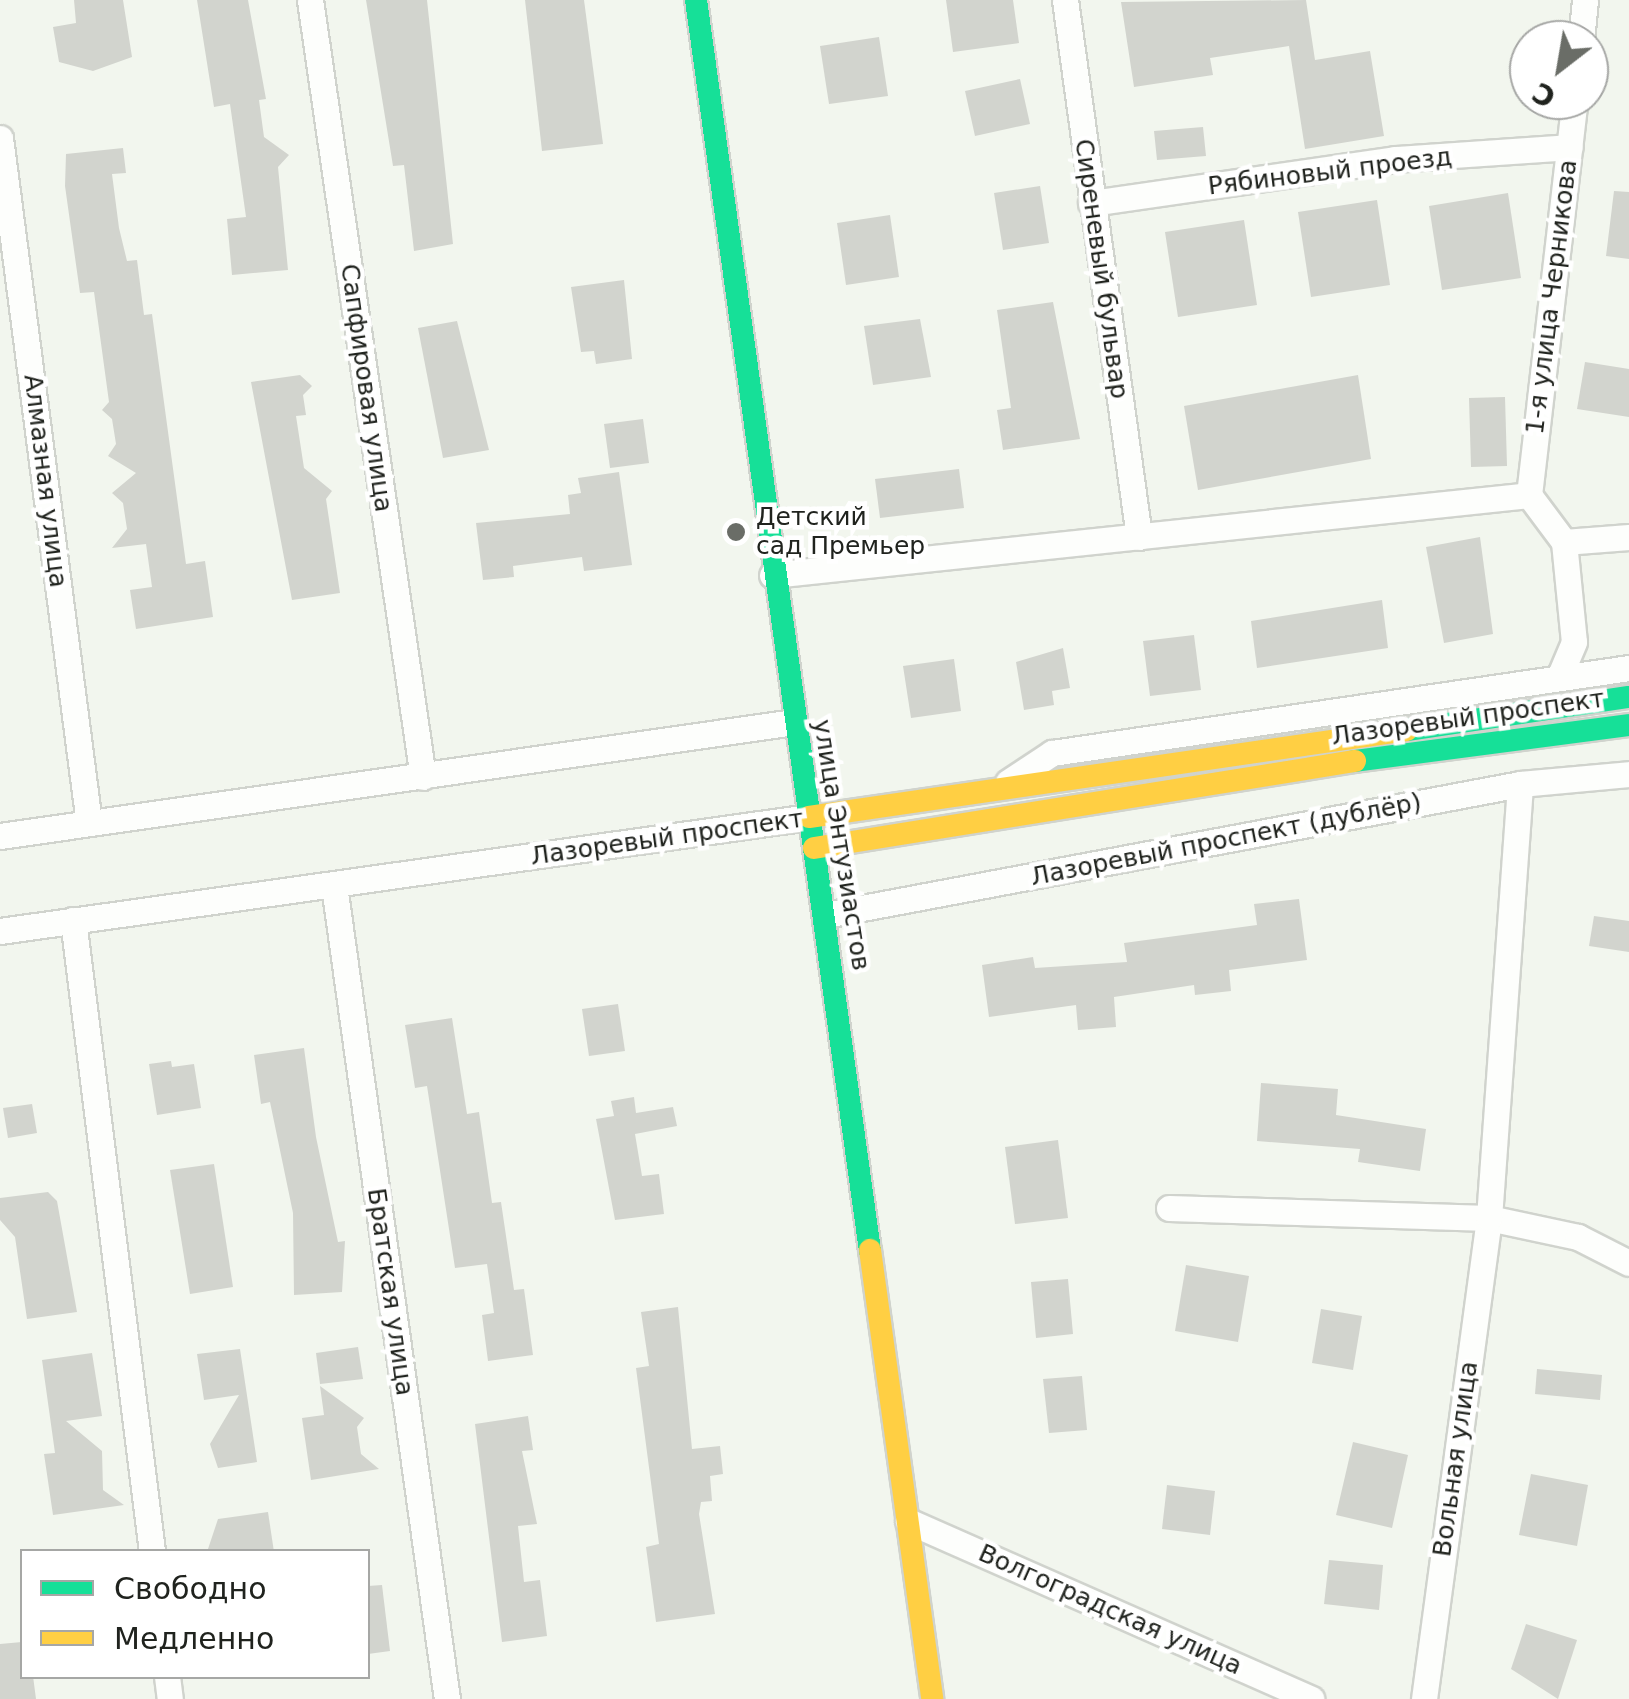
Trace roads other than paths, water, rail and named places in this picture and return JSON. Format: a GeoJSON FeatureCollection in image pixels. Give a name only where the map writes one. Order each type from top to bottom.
{"type":"FeatureCollection","features":[{"type":"Feature","properties":{"kind":"street","name":"Сапфировая улица"},"geometry":{"type":"LineString","coordinates":[[310,0],[422,777]]}},
{"type":"Feature","properties":{"kind":"street","name":"улица Энтузиастов"},"geometry":{"type":"LineString","coordinates":[[696,0],[772,575],[825,915],[932,1699]]}},
{"type":"Feature","properties":{"kind":"street","name":"Сиреневый бульвар"},"geometry":{"type":"LineString","coordinates":[[1065,0],[1139,537]]}},
{"type":"Feature","properties":{"kind":"street","name":"1-я улица Черникова"},"geometry":{"type":"LineString","coordinates":[[1528,495],[1572,120]]}},
{"type":"Feature","properties":{"kind":"street","name":"Алмазная улица"},"geometry":{"type":"LineString","coordinates":[[0,138],[90,823]]}},
{"type":"Feature","properties":{"kind":"street","name":"Рябиновый проезд"},"geometry":{"type":"LineString","coordinates":[[1091,202],[1394,159],[1570,147]]}},
{"type":"Feature","properties":{"kind":"street"},"geometry":{"type":"LineString","coordinates":[[772,575],[1528,495],[1564,542],[1574,642],[1561,674]]}},
{"type":"Feature","properties":{"kind":"street"},"geometry":{"type":"LineString","coordinates":[[1564,542],[1629,537]]}},
{"type":"Feature","properties":{"kind":"street"},"geometry":{"type":"LineString","coordinates":[[996,790],[1052,753],[1561,674],[1629,668]]}},
{"type":"Feature","properties":{"kind":"street","name":"Лазоревый проспект"},"geometry":{"type":"LineString","coordinates":[[0,930],[996,790],[1548,703],[1629,697]]}},
{"type":"Feature","properties":{"kind":"street"},"geometry":{"type":"LineString","coordinates":[[0,836],[794,722]]}},
{"type":"Feature","properties":{"kind":"street","name":"Лазоревый проспект"},"geometry":{"type":"LineString","coordinates":[[814,848],[1538,731],[1629,725]]}},
{"type":"Feature","properties":{"kind":"street","name":"Лазоревый проспект (дублёр)"},"geometry":{"type":"LineString","coordinates":[[825,915],[1520,784],[1629,774]]}},
{"type":"Feature","properties":{"kind":"street","name":"Вольная улица"},"geometry":{"type":"LineString","coordinates":[[1424,1699],[1489,1218],[1520,784]]}},
{"type":"Feature","properties":{"kind":"street","name":"Братская улица"},"geometry":{"type":"LineString","coordinates":[[334,885],[446,1699]]}},
{"type":"Feature","properties":{"kind":"street"},"geometry":{"type":"LineString","coordinates":[[73,920],[152,1549]]}},
{"type":"Feature","properties":{"kind":"street"},"geometry":{"type":"LineString","coordinates":[[1170,1208],[1489,1218],[1578,1236],[1629,1262]]}},
{"type":"Feature","properties":{"kind":"street","name":"Волгоградская улица"},"geometry":{"type":"LineString","coordinates":[[908,1521],[1312,1699]]}},
{"type":"Feature","properties":{"kind":"place","name":"Детский сад Премьер"},"geometry":{"type":"Point","coordinates":[736,532]}}]}
